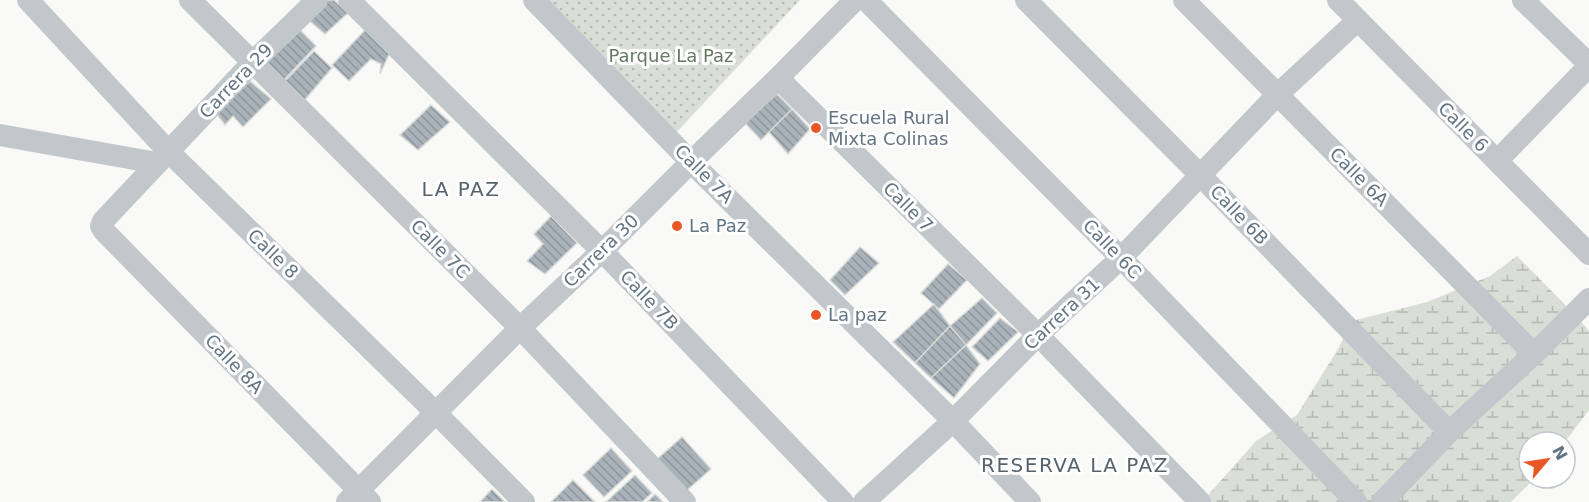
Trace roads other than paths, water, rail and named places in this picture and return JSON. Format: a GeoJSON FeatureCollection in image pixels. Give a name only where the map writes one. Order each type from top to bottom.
{"type":"FeatureCollection","features":[{"type":"Feature","properties":{"kind":"street","name":"Calle 8"},"geometry":{"type":"LineString","coordinates":[[28,0],[163,157],[435,412],[524,502]]}},
{"type":"Feature","properties":{"kind":"street","name":"Calle 7C"},"geometry":{"type":"LineString","coordinates":[[190,0],[520,328],[685,502]]}},
{"type":"Feature","properties":{"kind":"street","name":"Carrera 29"},"geometry":{"type":"LineString","coordinates":[[101,226],[103,221],[253,62],[317,0]]}},
{"type":"Feature","properties":{"kind":"street","name":"Calle 7B"},"geometry":{"type":"LineString","coordinates":[[349,0],[602,251],[843,502]]}},
{"type":"Feature","properties":{"kind":"street","name":"Calle 7A"},"geometry":{"type":"LineString","coordinates":[[534,0],[691,162],[953,421],[1030,502]]}},
{"type":"Feature","properties":{"kind":"street","name":"Carrera 30"},"geometry":{"type":"LineString","coordinates":[[358,498],[435,412],[602,251],[855,0]]}},
{"type":"Feature","properties":{"kind":"street","name":"Calle 6C"},"geometry":{"type":"LineString","coordinates":[[866,0],[1121,258],[1356,502]]}},
{"type":"Feature","properties":{"kind":"street","name":"Calle 6B"},"geometry":{"type":"LineString","coordinates":[[1026,0],[1200,175],[1449,432]]}},
{"type":"Feature","properties":{"kind":"street","name":"Calle 6A"},"geometry":{"type":"LineString","coordinates":[[1184,0],[1533,354]]}},
{"type":"Feature","properties":{"kind":"street","name":"Calle 6"},"geometry":{"type":"LineString","coordinates":[[1338,0],[1589,254]]}},
{"type":"Feature","properties":{"kind":"street"},"geometry":{"type":"LineString","coordinates":[[1497,161],[1589,65],[1523,0]]}},
{"type":"Feature","properties":{"kind":"street","name":"Carrera 31"},"geometry":{"type":"LineString","coordinates":[[864,502],[953,421],[1038,335],[1121,258],[1277,94],[1358,20]]}},
{"type":"Feature","properties":{"kind":"street","name":"Calle 7"},"geometry":{"type":"LineString","coordinates":[[778,78],[1038,335],[1200,502]]}},
{"type":"Feature","properties":{"kind":"street"},"geometry":{"type":"LineString","coordinates":[[0,135],[163,157]]}},
{"type":"Feature","properties":{"kind":"street","name":"Calle 8A"},"geometry":{"type":"LineString","coordinates":[[101,226],[358,498]]}},
{"type":"Feature","properties":{"kind":"street"},"geometry":{"type":"LineString","coordinates":[[1382,502],[1449,432],[1589,299]]}},
{"type":"Feature","properties":{"kind":"place","name":"Escuela Rural Mixta Colinas"},"geometry":{"type":"Point","coordinates":[816,128]}},
{"type":"Feature","properties":{"kind":"place","name":"La Paz"},"geometry":{"type":"Point","coordinates":[677,226]}},
{"type":"Feature","properties":{"kind":"place","name":"La paz"},"geometry":{"type":"Point","coordinates":[816,315]}},
{"type":"Feature","properties":{"kind":"district","name":"LA PAZ"},"geometry":{"type":"Point","coordinates":[461,189]}},
{"type":"Feature","properties":{"kind":"district","name":"RESERVA LA PAZ"},"geometry":{"type":"Point","coordinates":[1075,465]}},
{"type":"Feature","properties":{"kind":"park label","name":"Parque La Paz"},"geometry":{"type":"Point","coordinates":[671,56]}}]}
